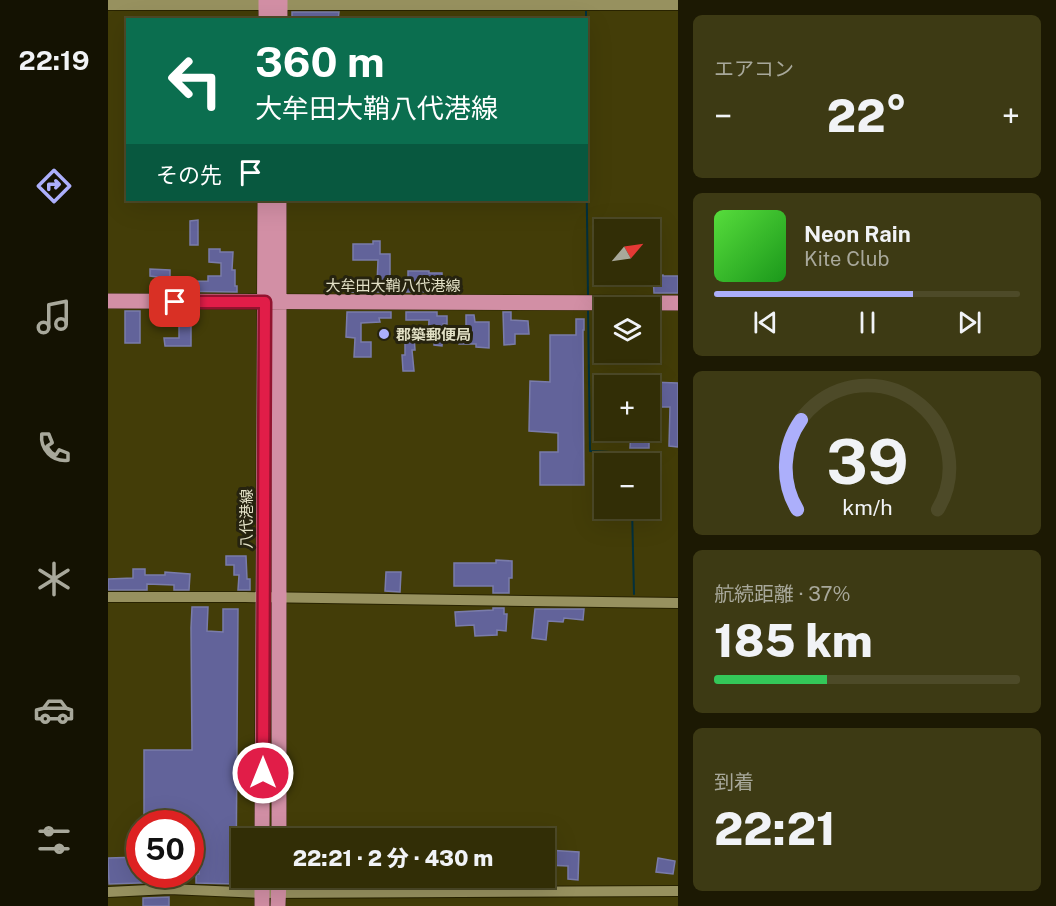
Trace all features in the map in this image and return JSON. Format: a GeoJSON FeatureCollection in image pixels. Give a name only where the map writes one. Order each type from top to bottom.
{"type":"FeatureCollection","features":[{"type":"Feature","properties":{"kind":"main road"},"geometry":{"type":"LineString","coordinates":[[265,201],[272,302]]}},
{"type":"Feature","properties":{"kind":"main road"},"geometry":{"type":"LineString","coordinates":[[262,828],[271,598],[272,302],[279,201]]}},
{"type":"Feature","properties":{"kind":"main road","name":"大牟田大鞘八代港線"},"geometry":{"type":"LineString","coordinates":[[108,301],[678,303]]}},
{"type":"Feature","properties":{"kind":"main road"},"geometry":{"type":"LineString","coordinates":[[271,598],[279,828]]}},
{"type":"Feature","properties":{"kind":"street"},"geometry":{"type":"LineString","coordinates":[[108,5],[273,8],[678,5]]}},
{"type":"Feature","properties":{"kind":"street"},"geometry":{"type":"LineString","coordinates":[[108,597],[678,603]]}},
{"type":"Feature","properties":{"kind":"street"},"geometry":{"type":"LineString","coordinates":[[108,892],[169,889],[262,892],[678,891]]}},
{"type":"Feature","properties":{"kind":"building"},"geometry":{"type":"Polygon","coordinates":[[[292,12],[339,12],[338,18],[292,18],[292,12]]]}},
{"type":"Feature","properties":{"kind":"building"},"geometry":{"type":"Polygon","coordinates":[[[198,220],[198,245],[190,245],[190,221],[198,220]]]}},
{"type":"Feature","properties":{"kind":"building"},"geometry":{"type":"Polygon","coordinates":[[[373,241],[380,241],[380,254],[390,254],[390,286],[408,286],[408,271],[429,271],[429,273],[442,273],[442,292],[350,292],[350,286],[377,284],[378,260],[353,260],[353,244],[373,244],[373,241]]]}},
{"type":"Feature","properties":{"kind":"building"},"geometry":{"type":"Polygon","coordinates":[[[209,249],[233,252],[232,270],[235,270],[237,292],[156,289],[157,277],[150,276],[150,269],[170,270],[170,282],[208,281],[208,276],[221,276],[221,263],[209,262],[209,249]]]}},
{"type":"Feature","properties":{"kind":"building"},"geometry":{"type":"Polygon","coordinates":[[[660,275],[678,276],[678,293],[654,293],[654,285],[660,285],[660,275]]]}},
{"type":"Feature","properties":{"kind":"building"},"geometry":{"type":"Polygon","coordinates":[[[125,311],[140,311],[140,343],[125,343],[125,311]]]}},
{"type":"Feature","properties":{"kind":"building"},"geometry":{"type":"Polygon","coordinates":[[[153,312],[191,312],[191,346],[165,346],[164,338],[179,338],[179,321],[153,321],[153,312]]]}},
{"type":"Feature","properties":{"kind":"building"},"geometry":{"type":"Polygon","coordinates":[[[347,312],[391,312],[391,318],[379,318],[380,322],[361,323],[361,342],[371,342],[371,357],[354,357],[355,338],[346,337],[347,312]]]}},
{"type":"Feature","properties":{"kind":"building"},"geometry":{"type":"Polygon","coordinates":[[[406,312],[437,312],[437,316],[447,316],[447,324],[443,324],[442,346],[434,345],[434,341],[428,341],[429,320],[406,320],[406,312]]]}},
{"type":"Feature","properties":{"kind":"building"},"geometry":{"type":"Polygon","coordinates":[[[503,312],[511,312],[511,320],[528,321],[529,334],[515,334],[515,344],[504,345],[503,312]]]}},
{"type":"Feature","properties":{"kind":"building"},"geometry":{"type":"Polygon","coordinates":[[[466,315],[474,315],[475,322],[489,322],[489,348],[476,347],[476,344],[459,344],[459,326],[466,326],[466,315]]]}},
{"type":"Feature","properties":{"kind":"building"},"geometry":{"type":"Polygon","coordinates":[[[576,319],[584,319],[584,485],[540,485],[540,452],[558,452],[558,433],[529,431],[530,381],[550,382],[550,335],[576,335],[576,319]]]}},
{"type":"Feature","properties":{"kind":"building"},"geometry":{"type":"Polygon","coordinates":[[[405,335],[414,335],[415,350],[412,350],[414,371],[403,371],[402,355],[405,355],[405,335]]]}},
{"type":"Feature","properties":{"kind":"building"},"geometry":{"type":"Polygon","coordinates":[[[660,382],[678,383],[678,447],[669,446],[670,407],[660,407],[660,382]]]}},
{"type":"Feature","properties":{"kind":"building"},"geometry":{"type":"Polygon","coordinates":[[[630,441],[649,441],[649,448],[630,448],[630,441]]]}},
{"type":"Feature","properties":{"kind":"building"},"geometry":{"type":"Polygon","coordinates":[[[226,556],[246,556],[250,590],[238,590],[239,575],[234,575],[234,565],[226,565],[226,556]]]}},
{"type":"Feature","properties":{"kind":"building"},"geometry":{"type":"Polygon","coordinates":[[[496,560],[512,561],[509,593],[493,593],[493,586],[454,586],[454,563],[496,563],[496,560]]]}},
{"type":"Feature","properties":{"kind":"building"},"geometry":{"type":"Polygon","coordinates":[[[133,569],[145,569],[145,575],[165,575],[165,572],[190,574],[189,590],[174,590],[174,585],[147,584],[147,590],[108,590],[108,579],[133,578],[133,569]]]}},
{"type":"Feature","properties":{"kind":"building"},"geometry":{"type":"Polygon","coordinates":[[[386,572],[401,572],[400,592],[385,591],[386,572]]]}},
{"type":"Feature","properties":{"kind":"building"},"geometry":{"type":"Polygon","coordinates":[[[192,607],[208,607],[207,631],[223,632],[223,609],[238,609],[236,828],[231,828],[231,884],[204,883],[204,810],[144,810],[144,750],[192,750],[192,607]]]}},
{"type":"Feature","properties":{"kind":"building"},"geometry":{"type":"Polygon","coordinates":[[[493,608],[504,608],[504,614],[507,614],[506,631],[497,630],[497,635],[475,636],[474,625],[456,626],[455,612],[493,610],[493,608]]]}},
{"type":"Feature","properties":{"kind":"building"},"geometry":{"type":"Polygon","coordinates":[[[535,609],[584,609],[583,620],[564,618],[563,622],[548,621],[546,640],[532,638],[535,609]]]}},
{"type":"Feature","properties":{"kind":"building"},"geometry":{"type":"Polygon","coordinates":[[[555,850],[579,852],[578,880],[568,879],[568,866],[555,865],[555,850]]]}},
{"type":"Feature","properties":{"kind":"building"},"geometry":{"type":"Polygon","coordinates":[[[126,857],[126,883],[109,884],[108,858],[126,857]]]}},
{"type":"Feature","properties":{"kind":"building"},"geometry":{"type":"Polygon","coordinates":[[[658,858],[675,861],[673,874],[656,872],[658,858]]]}},
{"type":"Feature","properties":{"kind":"building"},"geometry":{"type":"Polygon","coordinates":[[[169,897],[169,906],[143,906],[143,898],[169,897]]]}},
{"type":"Feature","properties":{"kind":"waterway"},"geometry":{"type":"LineString","coordinates":[[586,9],[586,18]]}},
{"type":"Feature","properties":{"kind":"waterway"},"geometry":{"type":"LineString","coordinates":[[587,201],[588,296]]}},
{"type":"Feature","properties":{"kind":"waterway"},"geometry":{"type":"LineString","coordinates":[[588,308],[590,451],[631,453]]}},
{"type":"Feature","properties":{"kind":"waterway"},"geometry":{"type":"LineString","coordinates":[[632,519],[634,594]]}},
{"type":"Feature","properties":{"kind":"place","name":"郡築郵便局"},"geometry":{"type":"Point","coordinates":[384,334]}},
{"type":"Feature","properties":{"kind":"route"},"geometry":{"type":"LineString","coordinates":[[175,302],[265,302],[263,773]]}}]}
